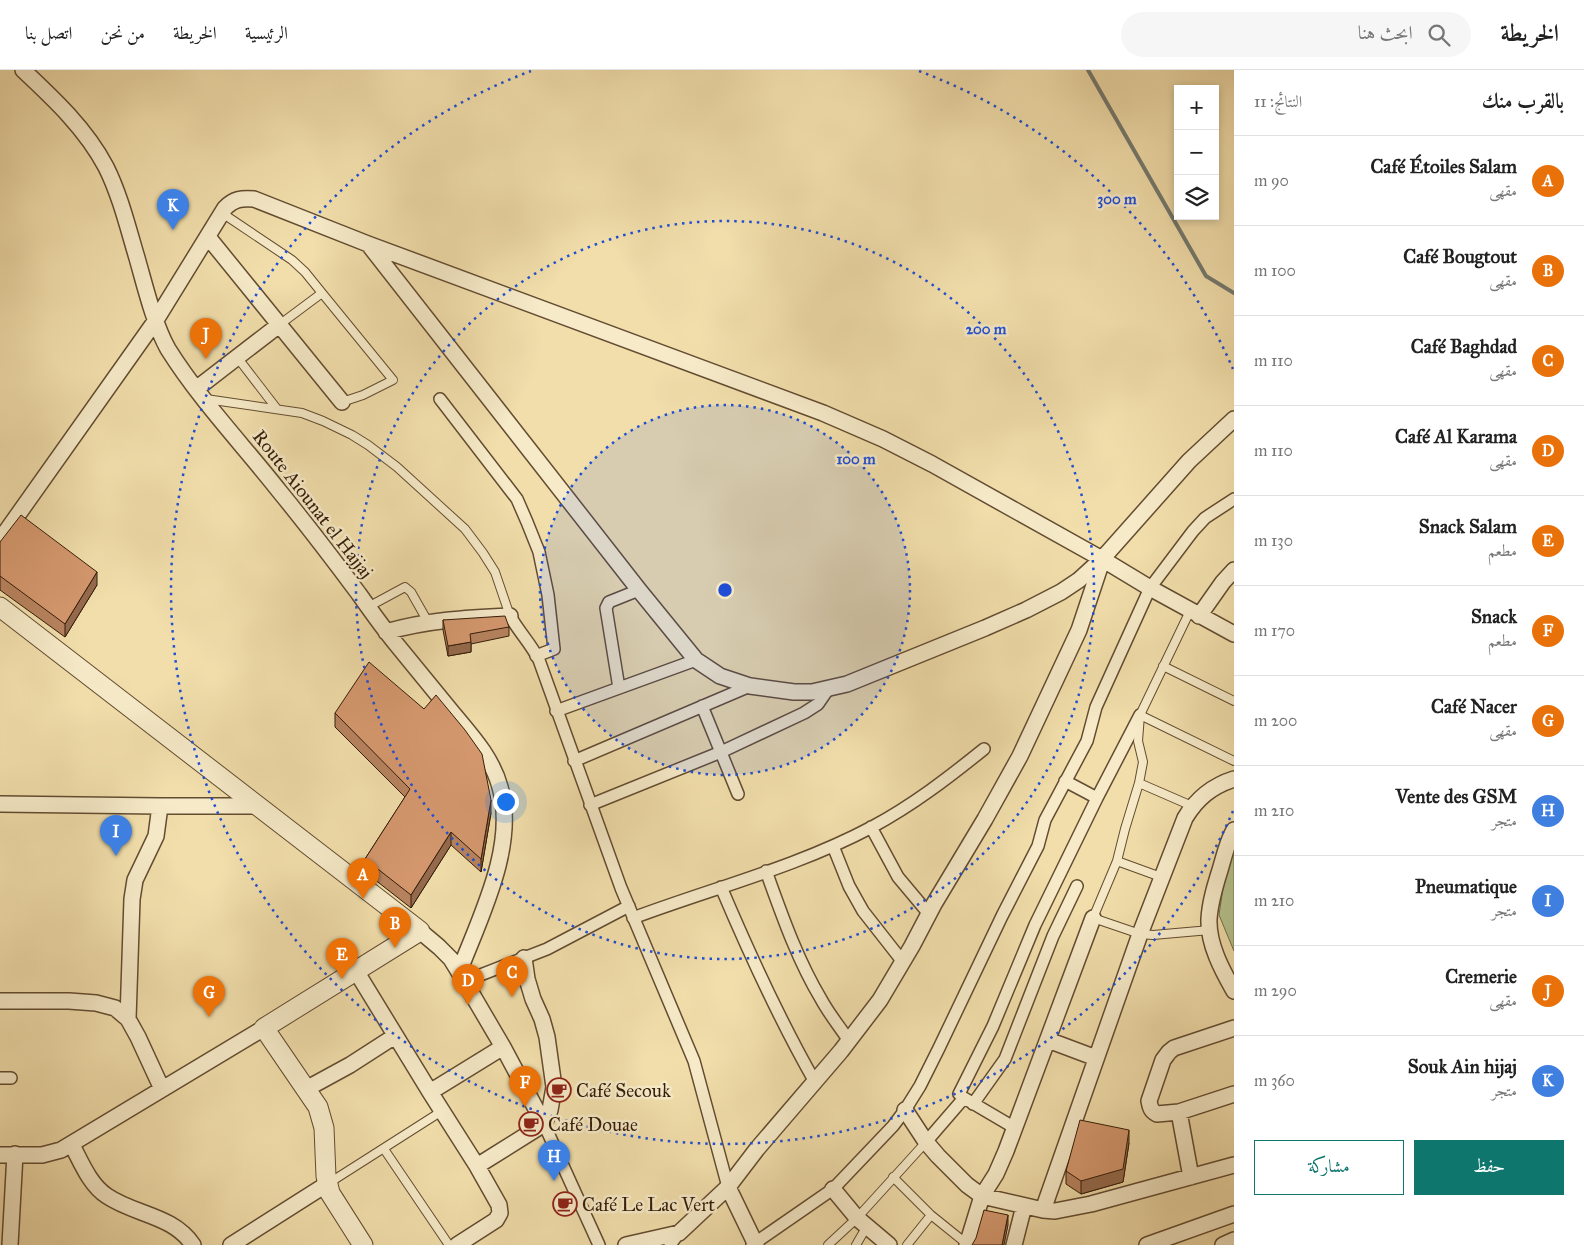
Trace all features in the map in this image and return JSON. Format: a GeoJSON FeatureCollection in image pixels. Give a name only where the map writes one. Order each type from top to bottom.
{"type":"FeatureCollection","features":[{"type":"Feature","properties":{"kind":"street","name":"Route Aiounat el Hajjaj"},"geometry":{"type":"LineString","coordinates":[[23,70],[76,124],[93,145],[106,168],[118,195],[156,320],[167,347],[200,394],[280,492],[386,632],[486,756],[500,786],[504,826],[495,876],[462,976]]}},
{"type":"Feature","properties":{"kind":"street"},"geometry":{"type":"LineString","coordinates":[[0,540],[156,320],[222,214],[232,201],[243,198],[254,199],[368,244],[823,413],[883,439],[932,464],[1234,634]]}},
{"type":"Feature","properties":{"kind":"street"},"geometry":{"type":"LineString","coordinates":[[208,238],[342,402]]}},
{"type":"Feature","properties":{"kind":"street"},"geometry":{"type":"LineString","coordinates":[[368,244],[696,660],[720,676],[750,686],[794,692],[812,692],[847,684],[1026,610],[1061,592],[1079,580],[1102,559],[1189,460],[1234,419]]}},
{"type":"Feature","properties":{"kind":"street"},"geometry":{"type":"LineString","coordinates":[[200,394],[237,358],[279,325]]}},
{"type":"Feature","properties":{"kind":"street"},"geometry":{"type":"LineString","coordinates":[[440,399],[517,499],[528,522],[539,552],[548,595],[554,649],[536,656]]}},
{"type":"Feature","properties":{"kind":"street"},"geometry":{"type":"LineString","coordinates":[[386,632],[408,625],[428,622],[510,616],[520,633],[530,644],[633,918],[694,1061],[728,1187],[754,1244],[832,1189],[894,1126],[905,1110],[920,1086],[1038,846],[1045,820],[1087,741],[1096,706],[1150,588],[1205,518],[1234,499]]}},
{"type":"Feature","properties":{"kind":"street"},"geometry":{"type":"LineString","coordinates":[[670,1245],[679,1232],[728,1187],[757,1148],[815,1082],[880,1000],[1002,791],[1020,756],[1079,630],[1102,559]]}},
{"type":"Feature","properties":{"kind":"street"},"geometry":{"type":"LineString","coordinates":[[1194,613],[1234,570]]}},
{"type":"Feature","properties":{"kind":"street"},"geometry":{"type":"LineString","coordinates":[[619,688],[606,608],[609,602],[639,590]]}},
{"type":"Feature","properties":{"kind":"street"},"geometry":{"type":"LineString","coordinates":[[0,607],[439,947],[462,976],[503,1047],[544,1124],[599,1245]]}},
{"type":"Feature","properties":{"kind":"street"},"geometry":{"type":"LineString","coordinates":[[556,711],[696,660]]}},
{"type":"Feature","properties":{"kind":"street"},"geometry":{"type":"LineString","coordinates":[[574,761],[750,686]]}},
{"type":"Feature","properties":{"kind":"street"},"geometry":{"type":"LineString","coordinates":[[590,805],[721,752],[813,708],[829,688]]}},
{"type":"Feature","properties":{"kind":"street"},"geometry":{"type":"LineString","coordinates":[[702,706],[738,794]]}},
{"type":"Feature","properties":{"kind":"street"},"geometry":{"type":"LineString","coordinates":[[1015,1128],[959,1094],[993,1026],[1035,925],[1140,715]]}},
{"type":"Feature","properties":{"kind":"street"},"geometry":{"type":"LineString","coordinates":[[633,918],[832,846],[899,812],[934,788],[984,748]]}},
{"type":"Feature","properties":{"kind":"street"},"geometry":{"type":"LineString","coordinates":[[1043,1210],[1140,934],[1185,818],[1201,796],[1234,780]]}},
{"type":"Feature","properties":{"kind":"street"},"geometry":{"type":"LineString","coordinates":[[1065,781],[1097,798]]}},
{"type":"Feature","properties":{"kind":"street"},"geometry":{"type":"LineString","coordinates":[[0,804],[257,806]]}},
{"type":"Feature","properties":{"kind":"street"},"geometry":{"type":"LineString","coordinates":[[128,1019],[132,899],[135,880],[156,836],[160,806]]}},
{"type":"Feature","properties":{"kind":"street"},"geometry":{"type":"LineString","coordinates":[[871,827],[898,877],[929,914]]}},
{"type":"Feature","properties":{"kind":"street"},"geometry":{"type":"LineString","coordinates":[[1234,830],[1227,845],[1212,899],[1209,921],[1221,969],[1234,991]]}},
{"type":"Feature","properties":{"kind":"street"},"geometry":{"type":"LineString","coordinates":[[832,846],[849,886],[863,911],[903,962]]}},
{"type":"Feature","properties":{"kind":"street"},"geometry":{"type":"LineString","coordinates":[[766,871],[784,921],[808,974],[821,999],[849,1041]]}},
{"type":"Feature","properties":{"kind":"street"},"geometry":{"type":"LineString","coordinates":[[926,1142],[969,1101],[1005,1059],[1053,936],[1077,886]]}},
{"type":"Feature","properties":{"kind":"street"},"geometry":{"type":"LineString","coordinates":[[721,887],[781,1019],[815,1082]]}},
{"type":"Feature","properties":{"kind":"street"},"geometry":{"type":"LineString","coordinates":[[462,976],[524,958],[547,949],[629,906]]}},
{"type":"Feature","properties":{"kind":"street"},"geometry":{"type":"LineString","coordinates":[[967,1245],[982,1196],[996,1174],[1015,1128],[1093,918]]}},
{"type":"Feature","properties":{"kind":"street"},"geometry":{"type":"LineString","coordinates":[[10,1245],[8,1154],[42,1155],[72,1145],[420,931]]}},
{"type":"Feature","properties":{"kind":"street"},"geometry":{"type":"LineString","coordinates":[[478,1166],[544,1124],[548,1118],[554,1088],[553,1074],[547,1037],[542,1019],[533,999],[524,958]]}},
{"type":"Feature","properties":{"kind":"street"},"geometry":{"type":"LineString","coordinates":[[356,971],[478,1166],[499,1205],[500,1213],[496,1220],[457,1245]]}},
{"type":"Feature","properties":{"kind":"street"},"geometry":{"type":"LineString","coordinates":[[0,1001],[69,1001],[96,1003],[115,1008],[128,1019],[162,1089]]}},
{"type":"Feature","properties":{"kind":"street"},"geometry":{"type":"LineString","coordinates":[[264,1028],[318,1107],[324,1128],[327,1184],[330,1193],[363,1245]]}},
{"type":"Feature","properties":{"kind":"street"},"geometry":{"type":"LineString","coordinates":[[1234,1028],[1174,1048],[1166,1055],[1149,1101],[1154,1112],[1157,1114],[1179,1112],[1234,1094]]}},
{"type":"Feature","properties":{"kind":"street"},"geometry":{"type":"LineString","coordinates":[[306,1089],[350,1065],[396,1036]]}},
{"type":"Feature","properties":{"kind":"street"},"geometry":{"type":"LineString","coordinates":[[1048,1040],[1096,1058]]}},
{"type":"Feature","properties":{"kind":"street"},"geometry":{"type":"LineString","coordinates":[[430,1092],[503,1047]]}},
{"type":"Feature","properties":{"kind":"street"},"geometry":{"type":"LineString","coordinates":[[905,1110],[926,1142],[967,1185],[982,1196],[1043,1210],[1055,1211],[1091,1204],[1234,1165]]}},
{"type":"Feature","properties":{"kind":"street"},"geometry":{"type":"LineString","coordinates":[[1179,1112],[1191,1177]]}},
{"type":"Feature","properties":{"kind":"street"},"geometry":{"type":"LineString","coordinates":[[72,1145],[96,1187],[106,1196],[179,1228],[193,1245]]}},
{"type":"Feature","properties":{"kind":"street"},"geometry":{"type":"LineString","coordinates":[[231,1245],[327,1184]]}},
{"type":"Feature","properties":{"kind":"street"},"geometry":{"type":"LineString","coordinates":[[832,1189],[862,1222],[889,1245]]}},
{"type":"Feature","properties":{"kind":"street"},"geometry":{"type":"LineString","coordinates":[[1014,1245],[1024,1206]]}},
{"type":"Feature","properties":{"kind":"street"},"geometry":{"type":"LineString","coordinates":[[1147,1245],[1234,1214]]}},
{"type":"Feature","properties":{"kind":"street"},"geometry":{"type":"LineString","coordinates":[[626,1245],[679,1232]]}},
{"type":"Feature","properties":{"kind":"street"},"geometry":{"type":"LineString","coordinates":[[1223,1245],[1234,1240]]}},
{"type":"Feature","properties":{"kind":"lane"},"geometry":{"type":"LineString","coordinates":[[222,214],[292,260],[305,272],[393,380],[363,395],[342,402]]}},
{"type":"Feature","properties":{"kind":"lane"},"geometry":{"type":"LineString","coordinates":[[279,325],[322,293]]}},
{"type":"Feature","properties":{"kind":"lane"},"geometry":{"type":"LineString","coordinates":[[237,358],[277,409]]}},
{"type":"Feature","properties":{"kind":"lane"},"geometry":{"type":"LineString","coordinates":[[200,394],[302,413],[352,434],[397,468],[465,529],[484,553],[491,566],[510,616]]}},
{"type":"Feature","properties":{"kind":"lane"},"geometry":{"type":"LineString","coordinates":[[368,607],[405,587],[411,592],[428,622]]}},
{"type":"Feature","properties":{"kind":"lane"},"geometry":{"type":"LineString","coordinates":[[1194,613],[1163,666],[1140,715],[1138,741],[1143,762],[1139,783],[1124,829],[1117,861],[1093,918],[1140,934],[1152,935],[1210,930]]}},
{"type":"Feature","properties":{"kind":"lane"},"geometry":{"type":"LineString","coordinates":[[1163,666],[1234,701]]}},
{"type":"Feature","properties":{"kind":"lane"},"geometry":{"type":"LineString","coordinates":[[1140,715],[1234,761]]}},
{"type":"Feature","properties":{"kind":"lane"},"geometry":{"type":"LineString","coordinates":[[1139,783],[1192,806]]}},
{"type":"Feature","properties":{"kind":"lane"},"geometry":{"type":"LineString","coordinates":[[1117,861],[1161,877]]}},
{"type":"Feature","properties":{"kind":"lane"},"geometry":{"type":"LineString","coordinates":[[327,1184],[442,1111]]}},
{"type":"Feature","properties":{"kind":"lane"},"geometry":{"type":"LineString","coordinates":[[856,1245],[862,1222],[893,1177],[926,1142]]}},
{"type":"Feature","properties":{"kind":"lane"},"geometry":{"type":"LineString","coordinates":[[384,1149],[448,1245]]}},
{"type":"Feature","properties":{"kind":"lane"},"geometry":{"type":"LineString","coordinates":[[893,1177],[931,1215],[967,1245]]}},
{"type":"Feature","properties":{"kind":"lane"},"geometry":{"type":"LineString","coordinates":[[907,1245],[931,1215]]}},
{"type":"Feature","properties":{"kind":"lane"},"geometry":{"type":"LineString","coordinates":[[828,1245],[862,1222]]}},
{"type":"Feature","properties":{"kind":"green space"},"geometry":{"type":"Polygon","coordinates":[[[1234,845],[1234,951],[1219,915],[1227,861],[1234,845]]]}},
{"type":"Feature","properties":{"kind":"building"},"geometry":{"type":"Polygon","coordinates":[[[21,515],[97,572],[65,624],[0,576],[0,542],[21,515]]]}},
{"type":"Feature","properties":{"kind":"building"},"geometry":{"type":"Polygon","coordinates":[[[505,616],[509,627],[470,634],[471,642],[448,646],[443,620],[505,616]]]}},
{"type":"Feature","properties":{"kind":"building"},"geometry":{"type":"Polygon","coordinates":[[[369,662],[424,709],[436,695],[482,754],[491,800],[481,859],[451,832],[411,895],[365,859],[410,789],[335,713],[369,662]]]}},
{"type":"Feature","properties":{"kind":"building"},"geometry":{"type":"Polygon","coordinates":[[[1080,1120],[1129,1130],[1123,1169],[1081,1181],[1066,1171],[1080,1120]]]}},
{"type":"Feature","properties":{"kind":"building"},"geometry":{"type":"Polygon","coordinates":[[[984,1210],[1008,1215],[1002,1245],[972,1245],[976,1238],[984,1210]]]}},
{"type":"Feature","properties":{"kind":"waterway"},"geometry":{"type":"LineString","coordinates":[[1088,70],[1206,276],[1234,293]]}},
{"type":"Feature","properties":{"kind":"place","name":"Souk Ain hijaj"},"geometry":{"type":"Point","coordinates":[173,230]}},
{"type":"Feature","properties":{"kind":"place","name":"Cremerie"},"geometry":{"type":"Point","coordinates":[206,359]}},
{"type":"Feature","properties":{"kind":"place","name":"Pneumatique"},"geometry":{"type":"Point","coordinates":[116,856]}},
{"type":"Feature","properties":{"kind":"place","name":"Café Étoiles Salam"},"geometry":{"type":"Point","coordinates":[363,899]}},
{"type":"Feature","properties":{"kind":"place","name":"Café Bougtout"},"geometry":{"type":"Point","coordinates":[395,948]}},
{"type":"Feature","properties":{"kind":"place","name":"Snack Salam"},"geometry":{"type":"Point","coordinates":[342,979]}},
{"type":"Feature","properties":{"kind":"place","name":"Café Baghdad"},"geometry":{"type":"Point","coordinates":[512,997]}},
{"type":"Feature","properties":{"kind":"place","name":"Café Al Karama"},"geometry":{"type":"Point","coordinates":[468,1005]}},
{"type":"Feature","properties":{"kind":"place","name":"Café Nacer"},"geometry":{"type":"Point","coordinates":[209,1017]}},
{"type":"Feature","properties":{"kind":"place","name":"Café Secouk"},"geometry":{"type":"Point","coordinates":[559,1090]}},
{"type":"Feature","properties":{"kind":"place","name":"Snack"},"geometry":{"type":"Point","coordinates":[525,1107]}},
{"type":"Feature","properties":{"kind":"place","name":"Café Douae"},"geometry":{"type":"Point","coordinates":[531,1124]}},
{"type":"Feature","properties":{"kind":"place","name":"Vente des GSM"},"geometry":{"type":"Point","coordinates":[554,1181]}},
{"type":"Feature","properties":{"kind":"place","name":"Café Le Lac Vert"},"geometry":{"type":"Point","coordinates":[565,1204]}}]}
